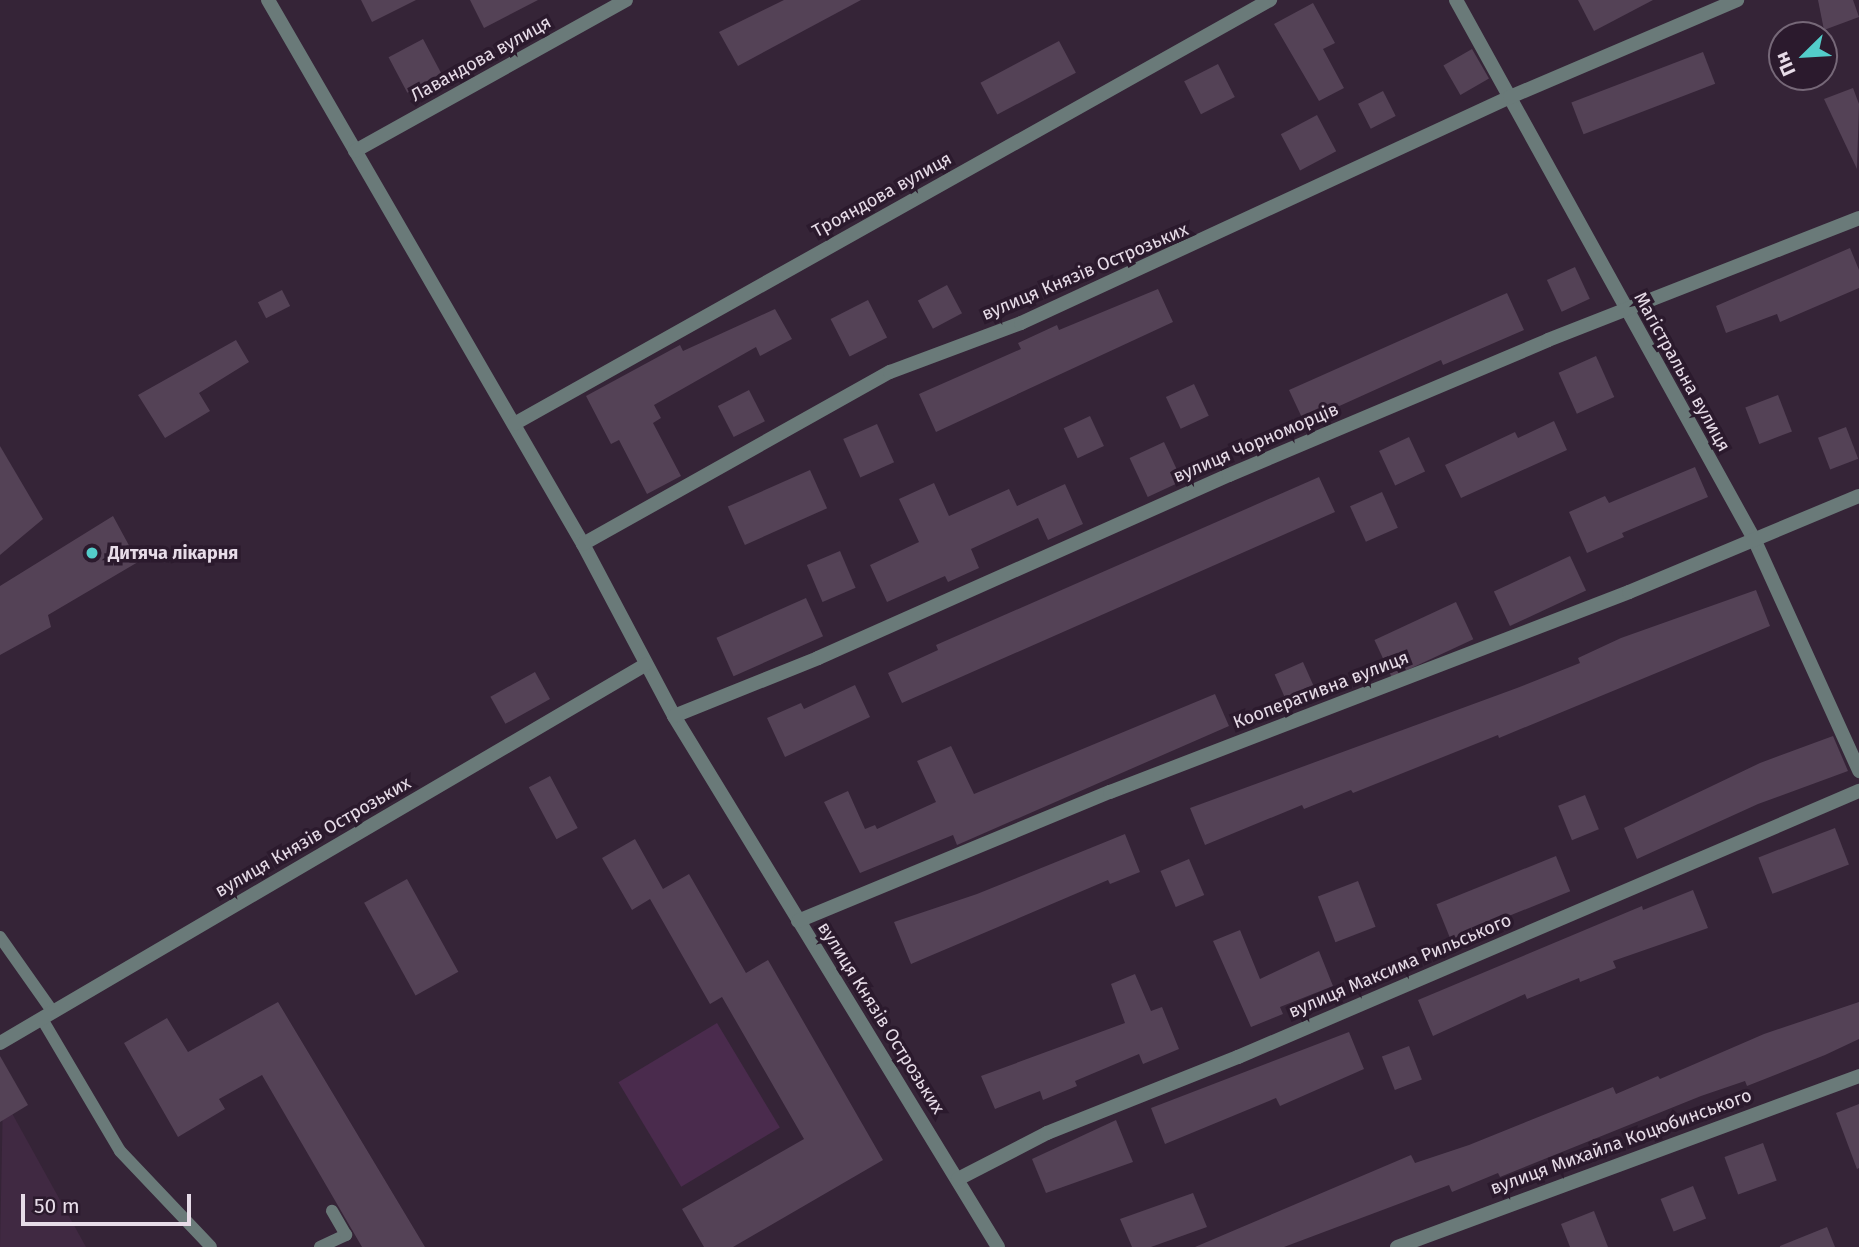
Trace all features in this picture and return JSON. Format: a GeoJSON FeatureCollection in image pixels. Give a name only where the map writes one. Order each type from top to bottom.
{"type":"FeatureCollection","features":[{"type":"Feature","properties":{"kind":"street"},"geometry":{"type":"LineString","coordinates":[[268,0],[583,544]]}},
{"type":"Feature","properties":{"kind":"street","name":"Лавандова вулиця"},"geometry":{"type":"LineString","coordinates":[[355,151],[626,0]]}},
{"type":"Feature","properties":{"kind":"street","name":"Трояндова вулиця"},"geometry":{"type":"LineString","coordinates":[[514,424],[1270,0]]}},
{"type":"Feature","properties":{"kind":"street","name":"Магістральна вулиця"},"geometry":{"type":"LineString","coordinates":[[1457,0],[1625,310],[1754,539],[1859,771]]}},
{"type":"Feature","properties":{"kind":"street","name":"вулиця Князів Острозьких"},"geometry":{"type":"LineString","coordinates":[[998,1247],[674,716],[583,544],[890,372],[1046,312],[1510,97],[1737,0]]}},
{"type":"Feature","properties":{"kind":"street","name":"вулиця Чорноморців"},"geometry":{"type":"LineString","coordinates":[[674,716],[818,658],[1229,475],[1625,310],[1859,219]]}},
{"type":"Feature","properties":{"kind":"street","name":"Кооперативна вулиця"},"geometry":{"type":"LineString","coordinates":[[798,921],[1110,792],[1859,496]]}},
{"type":"Feature","properties":{"kind":"street","name":"вулиця Князів Острозьких"},"geometry":{"type":"LineString","coordinates":[[0,1043],[645,664]]}},
{"type":"Feature","properties":{"kind":"street","name":"вулиця Максима Рильського"},"geometry":{"type":"LineString","coordinates":[[958,1179],[1047,1133],[1238,1057],[1859,791]]}},
{"type":"Feature","properties":{"kind":"street","name":"вулиця Михайла Коцюбинського"},"geometry":{"type":"LineString","coordinates":[[1397,1247],[1859,1076]]}},
{"type":"Feature","properties":{"kind":"lane"},"geometry":{"type":"LineString","coordinates":[[0,937],[47,1015],[120,1151],[211,1247]]}},
{"type":"Feature","properties":{"kind":"lane"},"geometry":{"type":"LineString","coordinates":[[320,1247],[346,1235],[332,1211]]}},
{"type":"Feature","properties":{"kind":"shaded area"},"geometry":{"type":"Polygon","coordinates":[[[717,1023],[780,1128],[681,1187],[618,1082],[717,1023]]]}},
{"type":"Feature","properties":{"kind":"shaded area"},"geometry":{"type":"Polygon","coordinates":[[[3,1097],[86,1247],[0,1247],[3,1097]]]}},
{"type":"Feature","properties":{"kind":"building"},"geometry":{"type":"Polygon","coordinates":[[[361,0],[416,0],[372,22],[361,0]]]}},
{"type":"Feature","properties":{"kind":"building"},"geometry":{"type":"Polygon","coordinates":[[[470,0],[538,0],[484,28],[470,0]]]}},
{"type":"Feature","properties":{"kind":"building"},"geometry":{"type":"Polygon","coordinates":[[[784,0],[861,0],[738,66],[719,32],[784,0]]]}},
{"type":"Feature","properties":{"kind":"building"},"geometry":{"type":"Polygon","coordinates":[[[1578,0],[1653,0],[1594,31],[1578,0]]]}},
{"type":"Feature","properties":{"kind":"building"},"geometry":{"type":"Polygon","coordinates":[[[1818,0],[1853,0],[1859,17],[1838,25],[1838,21],[1822,21],[1818,0]]]}},
{"type":"Feature","properties":{"kind":"building"},"geometry":{"type":"Polygon","coordinates":[[[1313,3],[1335,43],[1323,49],[1344,88],[1319,101],[1274,24],[1313,3]]]}},
{"type":"Feature","properties":{"kind":"building"},"geometry":{"type":"Polygon","coordinates":[[[423,39],[442,74],[407,93],[389,57],[423,39]]]}},
{"type":"Feature","properties":{"kind":"building"},"geometry":{"type":"Polygon","coordinates":[[[1059,41],[1076,73],[997,115],[980,83],[1059,41]]]}},
{"type":"Feature","properties":{"kind":"building"},"geometry":{"type":"Polygon","coordinates":[[[1472,49],[1489,78],[1460,95],[1443,66],[1472,49]]]}},
{"type":"Feature","properties":{"kind":"building"},"geometry":{"type":"Polygon","coordinates":[[[1703,52],[1715,84],[1584,134],[1571,103],[1703,52]]]}},
{"type":"Feature","properties":{"kind":"building"},"geometry":{"type":"Polygon","coordinates":[[[1218,64],[1235,97],[1201,114],[1184,81],[1218,64]]]}},
{"type":"Feature","properties":{"kind":"building"},"geometry":{"type":"Polygon","coordinates":[[[1853,88],[1859,104],[1857,169],[1824,99],[1853,88]]]}},
{"type":"Feature","properties":{"kind":"building"},"geometry":{"type":"Polygon","coordinates":[[[1383,91],[1396,116],[1371,129],[1358,104],[1383,91]]]}},
{"type":"Feature","properties":{"kind":"building"},"geometry":{"type":"Polygon","coordinates":[[[1317,115],[1336,151],[1300,170],[1281,134],[1317,115]]]}},
{"type":"Feature","properties":{"kind":"building"},"geometry":{"type":"Polygon","coordinates":[[[1850,248],[1859,270],[1859,288],[1780,322],[1777,314],[1726,333],[1716,306],[1850,248]]]}},
{"type":"Feature","properties":{"kind":"building"},"geometry":{"type":"Polygon","coordinates":[[[1575,267],[1590,299],[1562,312],[1547,280],[1575,267]]]}},
{"type":"Feature","properties":{"kind":"building"},"geometry":{"type":"Polygon","coordinates":[[[947,285],[962,313],[933,329],[918,300],[947,285]]]}},
{"type":"Feature","properties":{"kind":"building"},"geometry":{"type":"Polygon","coordinates":[[[1158,289],[1173,322],[936,432],[919,394],[1021,349],[1018,343],[1057,325],[1059,330],[1158,289]]]}},
{"type":"Feature","properties":{"kind":"building"},"geometry":{"type":"Polygon","coordinates":[[[282,290],[290,306],[266,318],[258,302],[282,290]]]}},
{"type":"Feature","properties":{"kind":"building"},"geometry":{"type":"Polygon","coordinates":[[[1507,293],[1524,330],[1443,365],[1441,360],[1304,422],[1289,390],[1507,293]]]}},
{"type":"Feature","properties":{"kind":"building"},"geometry":{"type":"Polygon","coordinates":[[[868,300],[887,337],[850,356],[831,319],[868,300]]]}},
{"type":"Feature","properties":{"kind":"building"},"geometry":{"type":"Polygon","coordinates":[[[775,309],[792,339],[760,356],[756,347],[654,405],[661,418],[653,423],[681,476],[647,494],[619,440],[611,444],[586,396],[680,345],[683,351],[775,309]]]}},
{"type":"Feature","properties":{"kind":"building"},"geometry":{"type":"Polygon","coordinates":[[[236,340],[249,362],[199,393],[210,411],[165,438],[138,395],[236,340]]]}},
{"type":"Feature","properties":{"kind":"building"},"geometry":{"type":"Polygon","coordinates":[[[1596,356],[1614,397],[1577,414],[1559,373],[1596,356]]]}},
{"type":"Feature","properties":{"kind":"building"},"geometry":{"type":"Polygon","coordinates":[[[1194,384],[1209,416],[1181,429],[1166,397],[1194,384]]]}},
{"type":"Feature","properties":{"kind":"building"},"geometry":{"type":"Polygon","coordinates":[[[749,390],[765,421],[734,437],[718,406],[749,390]]]}},
{"type":"Feature","properties":{"kind":"building"},"geometry":{"type":"Polygon","coordinates":[[[1778,395],[1792,431],[1759,444],[1745,408],[1778,395]]]}},
{"type":"Feature","properties":{"kind":"building"},"geometry":{"type":"Polygon","coordinates":[[[1090,416],[1104,446],[1078,458],[1064,428],[1090,416]]]}},
{"type":"Feature","properties":{"kind":"building"},"geometry":{"type":"Polygon","coordinates":[[[1554,421],[1567,450],[1461,498],[1445,465],[1515,432],[1518,438],[1554,421]]]}},
{"type":"Feature","properties":{"kind":"building"},"geometry":{"type":"Polygon","coordinates":[[[877,424],[894,462],[860,477],[843,439],[877,424]]]}},
{"type":"Feature","properties":{"kind":"building"},"geometry":{"type":"Polygon","coordinates":[[[1846,427],[1858,459],[1830,469],[1818,438],[1846,427]]]}},
{"type":"Feature","properties":{"kind":"building"},"geometry":{"type":"Polygon","coordinates":[[[1409,437],[1425,471],[1395,485],[1379,451],[1409,437]]]}},
{"type":"Feature","properties":{"kind":"building"},"geometry":{"type":"Polygon","coordinates":[[[1164,442],[1182,481],[1148,497],[1130,458],[1164,442]]]}},
{"type":"Feature","properties":{"kind":"building"},"geometry":{"type":"Polygon","coordinates":[[[0,446],[43,519],[0,555],[0,446]]]}},
{"type":"Feature","properties":{"kind":"building"},"geometry":{"type":"Polygon","coordinates":[[[1695,467],[1708,497],[1622,533],[1624,537],[1587,553],[1569,512],[1605,496],[1609,503],[1695,467]]]}},
{"type":"Feature","properties":{"kind":"building"},"geometry":{"type":"Polygon","coordinates":[[[810,470],[827,508],[745,545],[728,507],[810,470]]]}},
{"type":"Feature","properties":{"kind":"building"},"geometry":{"type":"Polygon","coordinates":[[[1319,477],[1335,512],[902,703],[888,673],[938,650],[936,645],[1319,477]]]}},
{"type":"Feature","properties":{"kind":"building"},"geometry":{"type":"Polygon","coordinates":[[[934,483],[949,516],[1009,489],[1017,506],[1065,484],[1083,524],[1048,540],[1038,518],[971,549],[979,568],[948,582],[945,576],[887,602],[870,565],[919,542],[899,499],[934,483]]]}},
{"type":"Feature","properties":{"kind":"building"},"geometry":{"type":"Polygon","coordinates":[[[1382,492],[1398,528],[1366,542],[1350,506],[1382,492]]]}},
{"type":"Feature","properties":{"kind":"building","name":"Дитяча лікарня"},"geometry":{"type":"Polygon","coordinates":[[[113,516],[138,562],[48,615],[51,627],[0,655],[0,586],[113,516]]]}},
{"type":"Feature","properties":{"kind":"building"},"geometry":{"type":"Polygon","coordinates":[[[840,551],[856,588],[822,602],[807,565],[840,551]]]}},
{"type":"Feature","properties":{"kind":"building"},"geometry":{"type":"Polygon","coordinates":[[[1570,556],[1586,590],[1510,626],[1494,591],[1570,556]]]}},
{"type":"Feature","properties":{"kind":"building"},"geometry":{"type":"Polygon","coordinates":[[[1756,590],[1770,626],[1499,738],[1498,735],[1353,793],[1351,790],[1304,809],[1302,805],[1205,845],[1190,808],[1517,688],[1580,663],[1578,658],[1621,638],[1756,590]]]}},
{"type":"Feature","properties":{"kind":"building"},"geometry":{"type":"Polygon","coordinates":[[[806,598],[823,636],[734,676],[716,638],[806,598]]]}},
{"type":"Feature","properties":{"kind":"building"},"geometry":{"type":"Polygon","coordinates":[[[1456,602],[1473,639],[1392,677],[1374,640],[1456,602]]]}},
{"type":"Feature","properties":{"kind":"building"},"geometry":{"type":"Polygon","coordinates":[[[1303,662],[1318,695],[1289,707],[1275,675],[1303,662]]]}},
{"type":"Feature","properties":{"kind":"building"},"geometry":{"type":"Polygon","coordinates":[[[535,672],[550,699],[505,724],[490,697],[535,672]]]}},
{"type":"Feature","properties":{"kind":"building"},"geometry":{"type":"Polygon","coordinates":[[[855,685],[870,717],[785,757],[767,718],[801,703],[804,709],[855,685]]]}},
{"type":"Feature","properties":{"kind":"building"},"geometry":{"type":"Polygon","coordinates":[[[1215,694],[1229,726],[957,845],[953,835],[860,873],[824,802],[848,791],[865,829],[875,825],[877,829],[936,802],[917,761],[951,746],[974,794],[1215,694]]]}},
{"type":"Feature","properties":{"kind":"building"},"geometry":{"type":"Polygon","coordinates":[[[1833,736],[1848,771],[1758,804],[1637,859],[1624,828],[1760,763],[1833,736]]]}},
{"type":"Feature","properties":{"kind":"building"},"geometry":{"type":"Polygon","coordinates":[[[550,776],[578,828],[557,839],[529,787],[550,776]]]}},
{"type":"Feature","properties":{"kind":"building"},"geometry":{"type":"Polygon","coordinates":[[[1585,795],[1599,829],[1572,840],[1558,806],[1585,795]]]}},
{"type":"Feature","properties":{"kind":"building"},"geometry":{"type":"Polygon","coordinates":[[[1835,828],[1849,864],[1772,894],[1758,857],[1835,828]]]}},
{"type":"Feature","properties":{"kind":"building"},"geometry":{"type":"Polygon","coordinates":[[[1125,834],[1140,872],[1110,884],[1108,880],[911,964],[894,922],[977,894],[1125,834]]]}},
{"type":"Feature","properties":{"kind":"building"},"geometry":{"type":"Polygon","coordinates":[[[635,839],[663,889],[689,874],[746,973],[768,960],[883,1160],[733,1247],[704,1247],[682,1209],[804,1139],[722,997],[710,1004],[650,899],[632,910],[602,858],[635,839]]]}},
{"type":"Feature","properties":{"kind":"building"},"geometry":{"type":"Polygon","coordinates":[[[1556,856],[1570,891],[1451,940],[1436,904],[1556,856]]]}},
{"type":"Feature","properties":{"kind":"building"},"geometry":{"type":"Polygon","coordinates":[[[1189,859],[1204,895],[1176,907],[1160,871],[1189,859]]]}},
{"type":"Feature","properties":{"kind":"building"},"geometry":{"type":"Polygon","coordinates":[[[407,879],[458,972],[416,995],[364,903],[407,879]]]}},
{"type":"Feature","properties":{"kind":"building"},"geometry":{"type":"Polygon","coordinates":[[[1358,881],[1376,927],[1335,942],[1318,896],[1358,881]]]}},
{"type":"Feature","properties":{"kind":"building"},"geometry":{"type":"Polygon","coordinates":[[[1693,890],[1708,928],[1613,961],[1616,968],[1580,982],[1579,978],[1527,999],[1525,994],[1433,1036],[1418,1000],[1642,906],[1643,910],[1693,890]]]}},
{"type":"Feature","properties":{"kind":"building"},"geometry":{"type":"Polygon","coordinates":[[[1240,930],[1260,979],[1319,951],[1333,986],[1280,1007],[1283,1014],[1251,1027],[1213,941],[1240,930]]]}},
{"type":"Feature","properties":{"kind":"building"},"geometry":{"type":"Polygon","coordinates":[[[1135,974],[1151,1011],[1162,1007],[1179,1049],[1143,1064],[1139,1054],[1075,1081],[1077,1086],[1043,1100],[1040,1091],[995,1109],[981,1076],[1125,1023],[1111,984],[1135,974]]]}},
{"type":"Feature","properties":{"kind":"building"},"geometry":{"type":"Polygon","coordinates":[[[278,1002],[425,1247],[362,1247],[262,1075],[219,1099],[225,1109],[178,1137],[124,1043],[167,1018],[188,1052],[278,1002]]]}},
{"type":"Feature","properties":{"kind":"building"},"geometry":{"type":"Polygon","coordinates":[[[1859,1002],[1859,1039],[1747,1086],[1745,1081],[1701,1096],[1500,1177],[1498,1173],[1452,1192],[1449,1185],[1284,1247],[1195,1247],[1411,1155],[1415,1163],[1469,1145],[1613,1087],[1616,1094],[1658,1076],[1660,1079],[1764,1034],[1859,1002]]]}},
{"type":"Feature","properties":{"kind":"building"},"geometry":{"type":"Polygon","coordinates":[[[1349,1032],[1364,1069],[1280,1106],[1276,1098],[1165,1144],[1151,1108],[1349,1032]]]}},
{"type":"Feature","properties":{"kind":"building"},"geometry":{"type":"Polygon","coordinates":[[[1409,1046],[1422,1080],[1395,1090],[1382,1056],[1409,1046]]]}},
{"type":"Feature","properties":{"kind":"building"},"geometry":{"type":"Polygon","coordinates":[[[0,1056],[28,1105],[0,1122],[0,1056]]]}},
{"type":"Feature","properties":{"kind":"building"},"geometry":{"type":"Polygon","coordinates":[[[1859,1104],[1859,1168],[1857,1169],[1836,1113],[1859,1104]]]}},
{"type":"Feature","properties":{"kind":"building"},"geometry":{"type":"Polygon","coordinates":[[[1116,1120],[1133,1162],[1046,1193],[1032,1159],[1116,1120]]]}},
{"type":"Feature","properties":{"kind":"building"},"geometry":{"type":"Polygon","coordinates":[[[1763,1143],[1777,1181],[1738,1195],[1724,1157],[1763,1143]]]}},
{"type":"Feature","properties":{"kind":"building"},"geometry":{"type":"Polygon","coordinates":[[[1693,1186],[1706,1218],[1674,1232],[1661,1199],[1693,1186]]]}},
{"type":"Feature","properties":{"kind":"building"},"geometry":{"type":"Polygon","coordinates":[[[1193,1193],[1207,1227],[1151,1247],[1132,1247],[1120,1219],[1193,1193]]]}},
{"type":"Feature","properties":{"kind":"building"},"geometry":{"type":"Polygon","coordinates":[[[1594,1211],[1608,1247],[1570,1247],[1561,1224],[1594,1211]]]}},
{"type":"Feature","properties":{"kind":"building"},"geometry":{"type":"Polygon","coordinates":[[[1827,1227],[1835,1247],[1780,1247],[1780,1246],[1827,1227]]]}},
{"type":"Feature","properties":{"kind":"place","name":"Дитяча лікарня"},"geometry":{"type":"Point","coordinates":[92,553]}}]}
